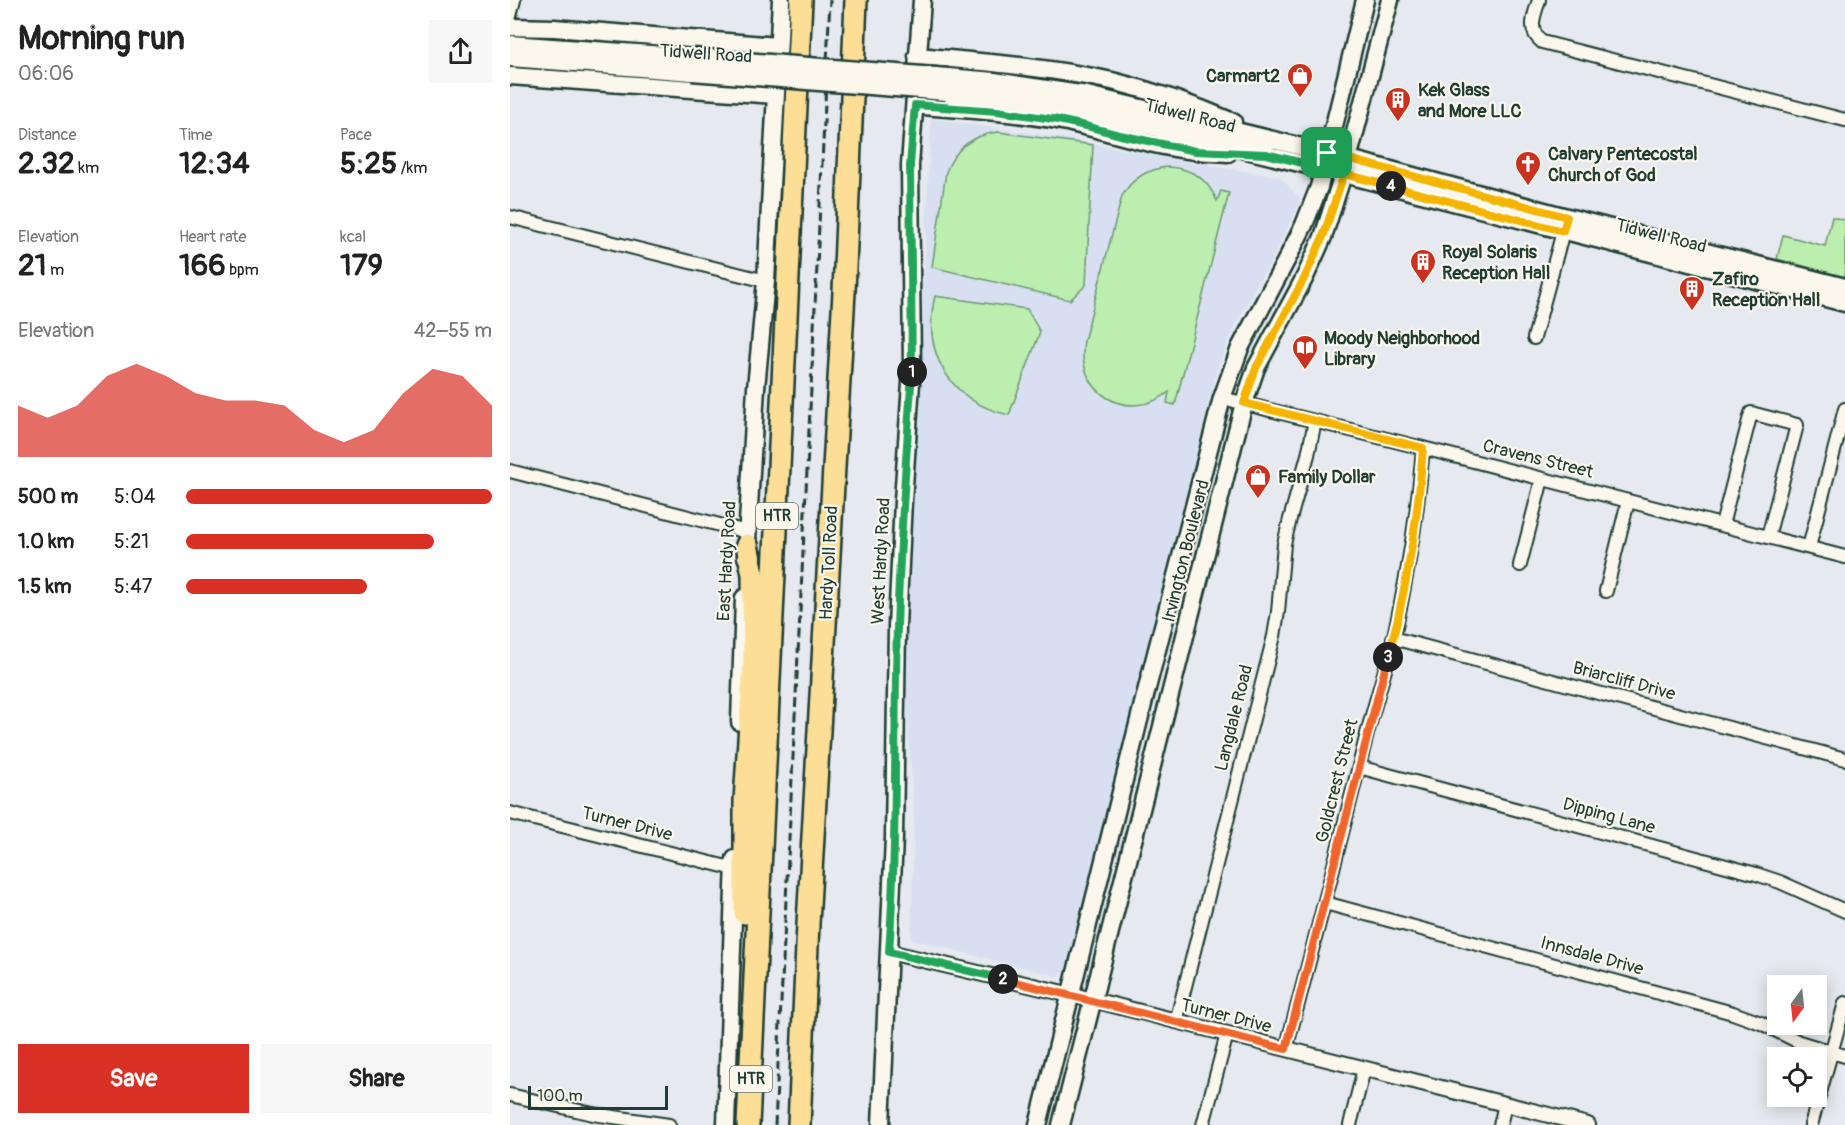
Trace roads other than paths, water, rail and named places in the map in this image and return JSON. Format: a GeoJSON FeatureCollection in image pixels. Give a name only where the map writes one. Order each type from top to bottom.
{"type":"FeatureCollection","features":[{"type":"Feature","properties":{"kind":"highway","name":"HTR"},"geometry":{"type":"LineString","coordinates":[[748,1125],[801,0]]}},
{"type":"Feature","properties":{"kind":"highway","name":"Hardy Toll Road"},"geometry":{"type":"LineString","coordinates":[[799,1125],[844,292],[856,0]]}},
{"type":"Feature","properties":{"kind":"highway"},"geometry":{"type":"LineString","coordinates":[[747,539],[753,573],[754,662],[746,801],[745,982],[753,1033]]}},
{"type":"Feature","properties":{"kind":"main road","name":"East Hardy Road"},"geometry":{"type":"LineString","coordinates":[[726,1125],[747,539],[756,388],[766,281],[781,0]]}},
{"type":"Feature","properties":{"kind":"main road","name":"West Hardy Road"},"geometry":{"type":"LineString","coordinates":[[880,1125],[894,838],[897,626],[912,368],[910,175],[922,0]]}},
{"type":"Feature","properties":{"kind":"main road","name":"Irvington Boulevard"},"geometry":{"type":"LineString","coordinates":[[1038,1122],[1222,398],[1240,348],[1304,225],[1319,187],[1365,0]]}},
{"type":"Feature","properties":{"kind":"main road","name":"Irvington Boulevard"},"geometry":{"type":"LineString","coordinates":[[1061,1124],[1244,403],[1256,368],[1305,277],[1323,237],[1346,166],[1390,0]]}},
{"type":"Feature","properties":{"kind":"main road"},"geometry":{"type":"LineString","coordinates":[[1360,19],[1383,24]]}},
{"type":"Feature","properties":{"kind":"main road"},"geometry":{"type":"LineString","coordinates":[[510,27],[778,46]]}},
{"type":"Feature","properties":{"kind":"main road"},"geometry":{"type":"LineString","coordinates":[[742,42],[758,55],[763,66],[760,84],[748,93]]}},
{"type":"Feature","properties":{"kind":"main road","name":"Tidwell Road"},"geometry":{"type":"LineString","coordinates":[[510,44],[1039,102],[1083,110],[1266,154],[1325,161],[1346,166],[1730,266],[1845,303]]}},
{"type":"Feature","properties":{"kind":"main road"},"geometry":{"type":"LineString","coordinates":[[917,56],[1010,65],[1114,82],[1206,110],[1278,141]]}},
{"type":"Feature","properties":{"kind":"main road","name":"Tidwell Road"},"geometry":{"type":"LineString","coordinates":[[510,58],[693,65]]}},
{"type":"Feature","properties":{"kind":"main road"},"geometry":{"type":"LineString","coordinates":[[946,59],[936,66],[932,73],[930,95],[946,92]]}},
{"type":"Feature","properties":{"kind":"main road"},"geometry":{"type":"LineString","coordinates":[[510,76],[776,95]]}},
{"type":"Feature","properties":{"kind":"main road","name":"Tidwell Road"},"geometry":{"type":"LineString","coordinates":[[946,92],[994,81],[1087,95],[1278,141],[1325,161]]}},
{"type":"Feature","properties":{"kind":"main road"},"geometry":{"type":"LineString","coordinates":[[915,105],[946,92]]}},
{"type":"Feature","properties":{"kind":"main road","name":"Tidwell Road"},"geometry":{"type":"LineString","coordinates":[[1730,266],[1845,287]]}},
{"type":"Feature","properties":{"kind":"main road"},"geometry":{"type":"LineString","coordinates":[[1256,368],[1263,338],[1274,312],[1274,305],[1268,296]]}},
{"type":"Feature","properties":{"kind":"main road"},"geometry":{"type":"LineString","coordinates":[[1187,532],[1209,537]]}},
{"type":"Feature","properties":{"kind":"main road"},"geometry":{"type":"LineString","coordinates":[[1152,668],[1177,672]]}},
{"type":"Feature","properties":{"kind":"main road"},"geometry":{"type":"LineString","coordinates":[[1111,833],[1133,839]]}},
{"type":"Feature","properties":{"kind":"main road"},"geometry":{"type":"LineString","coordinates":[[1038,1122],[1061,1124]]}},
{"type":"Feature","properties":{"kind":"street"},"geometry":{"type":"LineString","coordinates":[[510,16],[514,0]]}},
{"type":"Feature","properties":{"kind":"street"},"geometry":{"type":"LineString","coordinates":[[1539,0],[1532,28],[1535,36],[1542,42],[1845,120]]}},
{"type":"Feature","properties":{"kind":"street"},"geometry":{"type":"LineString","coordinates":[[510,217],[766,281]]}},
{"type":"Feature","properties":{"kind":"street"},"geometry":{"type":"LineString","coordinates":[[1534,338],[1565,224]]}},
{"type":"Feature","properties":{"kind":"street","name":"Cravens Street"},"geometry":{"type":"LineString","coordinates":[[1222,398],[1845,557]]}},
{"type":"Feature","properties":{"kind":"street"},"geometry":{"type":"LineString","coordinates":[[1809,547],[1843,424],[1845,409]]}},
{"type":"Feature","properties":{"kind":"street"},"geometry":{"type":"LineString","coordinates":[[1722,525],[1751,413],[1797,425],[1768,537]]}},
{"type":"Feature","properties":{"kind":"street","name":"Langdale Road"},"geometry":{"type":"LineString","coordinates":[[1176,1022],[1274,636],[1284,544],[1315,421]]}},
{"type":"Feature","properties":{"kind":"street","name":"Goldcrest Street"},"geometry":{"type":"LineString","coordinates":[[1286,1049],[1393,638],[1415,527],[1423,448]]}},
{"type":"Feature","properties":{"kind":"street"},"geometry":{"type":"LineString","coordinates":[[510,471],[747,539]]}},
{"type":"Feature","properties":{"kind":"street"},"geometry":{"type":"LineString","coordinates":[[1520,565],[1542,479]]}},
{"type":"Feature","properties":{"kind":"street"},"geometry":{"type":"LineString","coordinates":[[1606,591],[1628,501]]}},
{"type":"Feature","properties":{"kind":"street","name":"Briarcliff Drive"},"geometry":{"type":"LineString","coordinates":[[1393,638],[1845,759]]}},
{"type":"Feature","properties":{"kind":"street","name":"Dipping Lane"},"geometry":{"type":"LineString","coordinates":[[1359,767],[1756,874],[1780,882],[1845,911]]}},
{"type":"Feature","properties":{"kind":"street","name":"Turner Drive"},"geometry":{"type":"LineString","coordinates":[[510,813],[735,869]]}},
{"type":"Feature","properties":{"kind":"street","name":"Innsdale Drive"},"geometry":{"type":"LineString","coordinates":[[1325,903],[1733,1013],[1761,1023],[1798,1042],[1845,1056]]}},
{"type":"Feature","properties":{"kind":"street","name":"Turner Drive"},"geometry":{"type":"LineString","coordinates":[[889,952],[1093,1000],[1588,1125]]}},
{"type":"Feature","properties":{"kind":"street"},"geometry":{"type":"LineString","coordinates":[[1811,1125],[1845,1003]]}},
{"type":"Feature","properties":{"kind":"street"},"geometry":{"type":"LineString","coordinates":[[1203,1125],[1227,1034]]}},
{"type":"Feature","properties":{"kind":"street"},"geometry":{"type":"LineString","coordinates":[[1350,1125],[1364,1069]]}},
{"type":"Feature","properties":{"kind":"street"},"geometry":{"type":"LineString","coordinates":[[510,1095],[593,1114],[669,1125]]}},
{"type":"Feature","properties":{"kind":"street"},"geometry":{"type":"LineString","coordinates":[[1500,1125],[1505,1105]]}},
{"type":"Feature","properties":{"kind":"railway"},"geometry":{"type":"LineString","coordinates":[[775,1125],[830,0]]}},
{"type":"Feature","properties":{"kind":"place","name":"Carmart2"},"geometry":{"type":"Point","coordinates":[1300,99]}},
{"type":"Feature","properties":{"kind":"place","name":"Kek Glass and More LLC"},"geometry":{"type":"Point","coordinates":[1398,123]}},
{"type":"Feature","properties":{"kind":"place","name":"Calvary Pentecostal Church of God"},"geometry":{"type":"Point","coordinates":[1528,187]}},
{"type":"Feature","properties":{"kind":"place","name":"Royal Solaris Reception Hall"},"geometry":{"type":"Point","coordinates":[1423,285]}},
{"type":"Feature","properties":{"kind":"place","name":"Zafiro Reception Hall"},"geometry":{"type":"Point","coordinates":[1692,312]}},
{"type":"Feature","properties":{"kind":"place","name":"Moody Neighborhood Library"},"geometry":{"type":"Point","coordinates":[1305,371]}},
{"type":"Feature","properties":{"kind":"place","name":"Family Dollar"},"geometry":{"type":"Point","coordinates":[1258,500]}}]}
